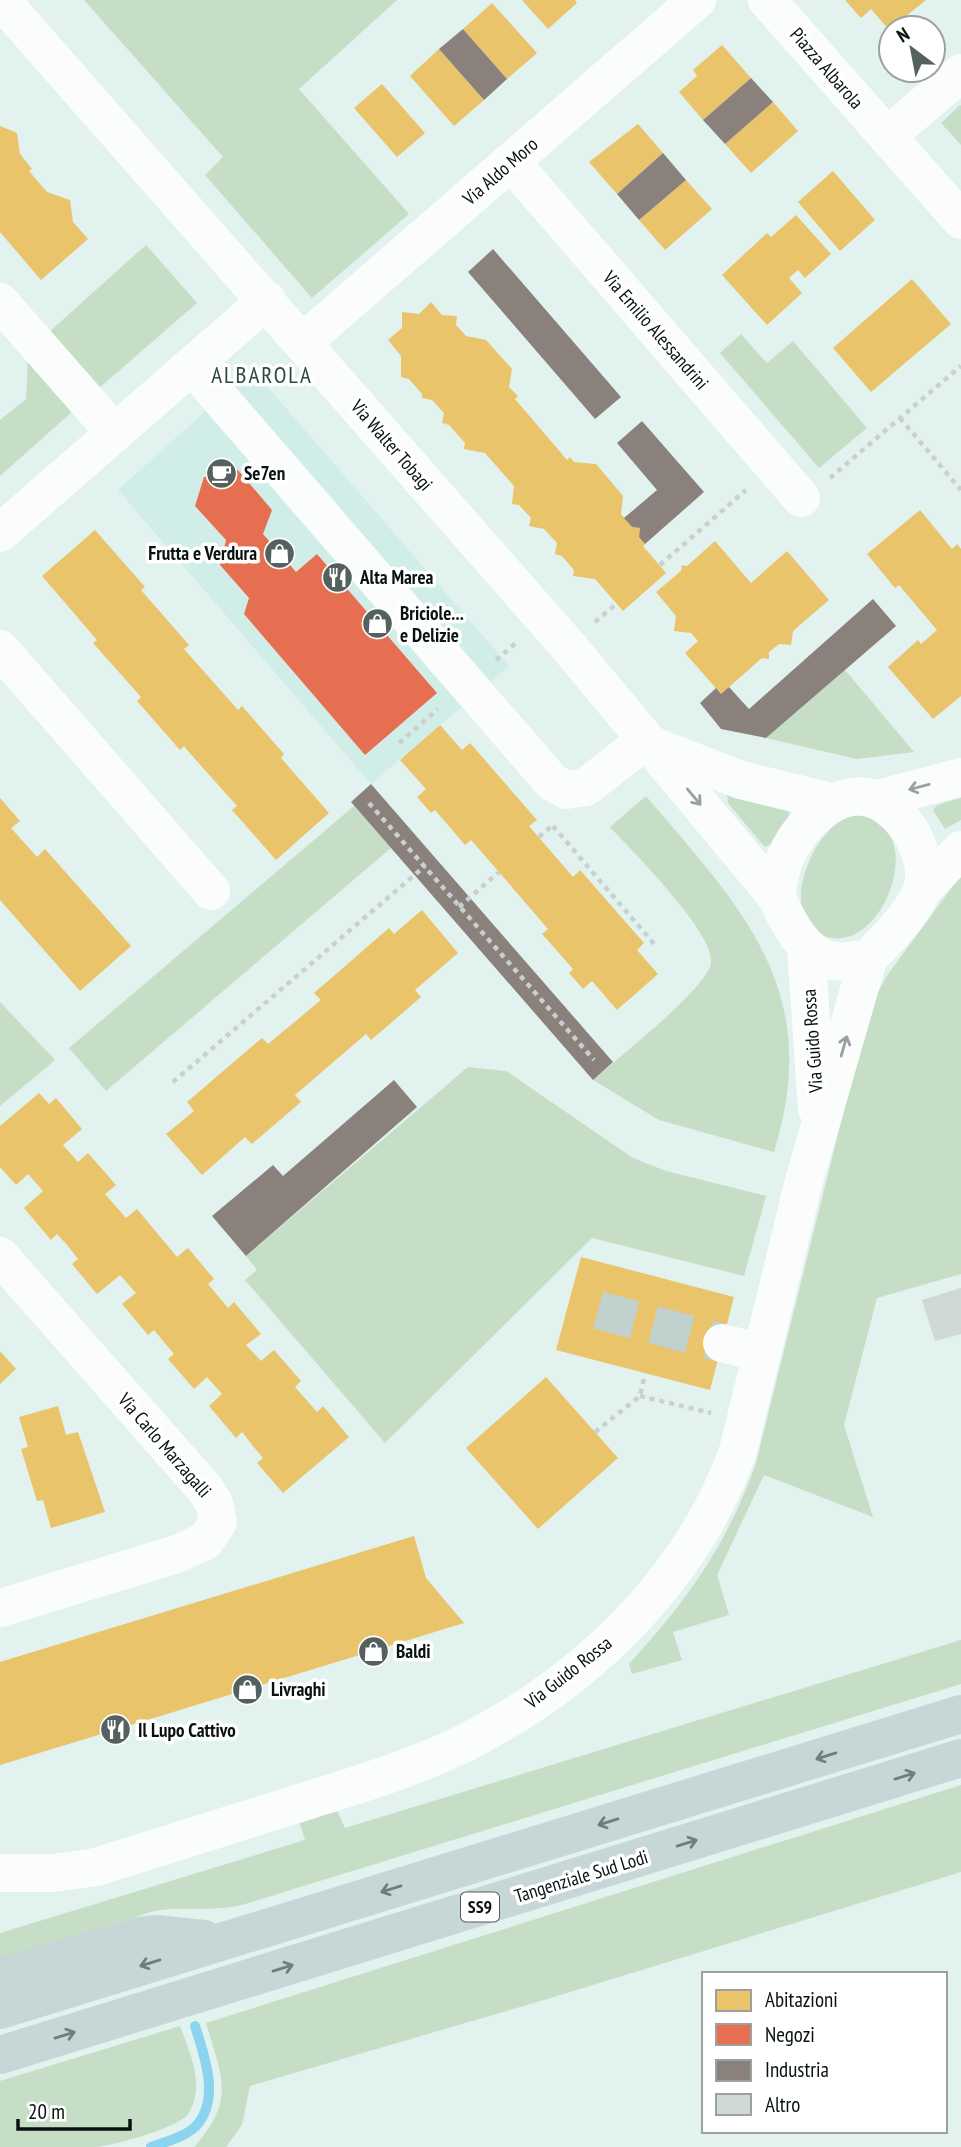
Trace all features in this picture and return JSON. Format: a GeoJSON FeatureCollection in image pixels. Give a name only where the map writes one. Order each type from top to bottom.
{"type":"FeatureCollection","features":[{"type":"Feature","properties":{"kind":"highway","name":"SS9"},"geometry":{"type":"LineString","coordinates":[[0,2010],[961,1714]]}},
{"type":"Feature","properties":{"kind":"highway","name":"Tangenziale Sud Lodi"},"geometry":{"type":"LineString","coordinates":[[0,2055],[961,1758]]}},
{"type":"Feature","properties":{"kind":"highway"},"geometry":{"type":"LineString","coordinates":[[0,1977],[139,1936],[157,1934],[223,1941]]}},
{"type":"Feature","properties":{"kind":"street","name":"Via Walter Tobagi"},"geometry":{"type":"LineString","coordinates":[[1,0],[267,300],[648,742],[776,896]]}},
{"type":"Feature","properties":{"kind":"street","name":"Via Aldo Moro"},"geometry":{"type":"LineString","coordinates":[[303,342],[697,0]]}},
{"type":"Feature","properties":{"kind":"street","name":"Piazza Albarola"},"geometry":{"type":"LineString","coordinates":[[767,0],[961,220]]}},
{"type":"Feature","properties":{"kind":"street"},"geometry":{"type":"LineString","coordinates":[[887,136],[961,73]]}},
{"type":"Feature","properties":{"kind":"street","name":"Via Emilio Alessandrini"},"geometry":{"type":"LineString","coordinates":[[510,162],[801,498]]}},
{"type":"Feature","properties":{"kind":"street"},"geometry":{"type":"LineString","coordinates":[[0,534],[267,300]]}},
{"type":"Feature","properties":{"kind":"street"},"geometry":{"type":"LineString","coordinates":[[0,302],[115,433]]}},
{"type":"Feature","properties":{"kind":"street"},"geometry":{"type":"LineString","coordinates":[[192,366],[552,782],[566,790],[586,787],[648,742],[741,780],[831,802]]}},
{"type":"Feature","properties":{"kind":"street"},"geometry":{"type":"LineString","coordinates":[[0,649],[211,891]]}},
{"type":"Feature","properties":{"kind":"street"},"geometry":{"type":"LineString","coordinates":[[961,777],[878,799],[852,796],[831,802],[806,826],[784,862],[776,896],[789,924],[806,947],[832,961],[867,959],[911,910],[923,889],[961,850]]}},
{"type":"Feature","properties":{"kind":"street"},"geometry":{"type":"LineString","coordinates":[[878,799],[900,816],[914,835],[924,863],[923,889]]}},
{"type":"Feature","properties":{"kind":"street","name":"Via Guido Rossa"},"geometry":{"type":"LineString","coordinates":[[806,947],[818,1135]]}},
{"type":"Feature","properties":{"kind":"street","name":"Via Guido Rossa"},"geometry":{"type":"LineString","coordinates":[[0,1874],[53,1873],[96,1867],[388,1774],[481,1735],[542,1695],[601,1650],[676,1570],[703,1530],[724,1489],[745,1422],[804,1181],[867,959]]}},
{"type":"Feature","properties":{"kind":"street","name":"Via Carlo Marzagalli"},"geometry":{"type":"LineString","coordinates":[[0,1256],[205,1489],[218,1512],[218,1522],[212,1532],[195,1547],[0,1608]]}},
{"type":"Feature","properties":{"kind":"street"},"geometry":{"type":"LineString","coordinates":[[722,1343],[762,1353]]}},
{"type":"Feature","properties":{"kind":"path"},"geometry":{"type":"LineString","coordinates":[[801,498],[827,481],[961,366]]}},
{"type":"Feature","properties":{"kind":"path"},"geometry":{"type":"LineString","coordinates":[[900,418],[961,490]]}},
{"type":"Feature","properties":{"kind":"path"},"geometry":{"type":"LineString","coordinates":[[660,565],[773,466]]}},
{"type":"Feature","properties":{"kind":"path"},"geometry":{"type":"LineString","coordinates":[[399,743],[446,702]]}},
{"type":"Feature","properties":{"kind":"path"},"geometry":{"type":"LineString","coordinates":[[369,803],[594,1060]]}},
{"type":"Feature","properties":{"kind":"path"},"geometry":{"type":"LineString","coordinates":[[552,826],[654,945]]}},
{"type":"Feature","properties":{"kind":"path"},"geometry":{"type":"LineString","coordinates":[[173,1082],[425,866]]}},
{"type":"Feature","properties":{"kind":"path"},"geometry":{"type":"LineString","coordinates":[[459,906],[499,872]]}},
{"type":"Feature","properties":{"kind":"path"},"geometry":{"type":"LineString","coordinates":[[595,1432],[640,1396],[645,1374]]}},
{"type":"Feature","properties":{"kind":"path"},"geometry":{"type":"LineString","coordinates":[[640,1396],[745,1422]]}},
{"type":"Feature","properties":{"kind":"shaded area"},"geometry":{"type":"Polygon","coordinates":[[[84,0],[397,0],[299,89],[409,214],[312,298],[205,175],[223,157],[84,0]]]}},
{"type":"Feature","properties":{"kind":"shaded area"},"geometry":{"type":"Polygon","coordinates":[[[961,106],[961,145],[941,123],[961,106]]]}},
{"type":"Feature","properties":{"kind":"shaded area"},"geometry":{"type":"Polygon","coordinates":[[[146,245],[197,303],[98,389],[49,332],[146,245]]]}},
{"type":"Feature","properties":{"kind":"shaded area"},"geometry":{"type":"Polygon","coordinates":[[[741,334],[767,363],[793,341],[867,428],[819,468],[720,353],[741,334]]]}},
{"type":"Feature","properties":{"kind":"shaded area"},"geometry":{"type":"Polygon","coordinates":[[[28,358],[73,411],[0,476],[0,420],[26,399],[28,358]]]}},
{"type":"Feature","properties":{"kind":"shaded area"},"geometry":{"type":"Polygon","coordinates":[[[252,369],[509,666],[371,784],[118,490],[252,369]]]}},
{"type":"Feature","properties":{"kind":"shaded area"},"geometry":{"type":"Polygon","coordinates":[[[845,670],[914,752],[857,759],[766,738],[845,670]]]}},
{"type":"Feature","properties":{"kind":"shaded area"},"geometry":{"type":"Polygon","coordinates":[[[727,794],[788,811],[790,817],[772,844],[765,847],[762,844],[728,803],[727,794]]]}},
{"type":"Feature","properties":{"kind":"shaded area"},"geometry":{"type":"Polygon","coordinates":[[[646,796],[714,877],[742,916],[765,956],[781,998],[789,1044],[787,1095],[774,1152],[659,1120],[593,1080],[678,1006],[706,975],[711,963],[709,950],[687,913],[610,827],[646,796]]]}},
{"type":"Feature","properties":{"kind":"shaded area"},"geometry":{"type":"Polygon","coordinates":[[[961,798],[961,820],[945,829],[933,810],[937,805],[961,798]]]}},
{"type":"Feature","properties":{"kind":"shaded area"},"geometry":{"type":"Polygon","coordinates":[[[354,806],[391,848],[106,1091],[69,1048],[354,806]]]}},
{"type":"Feature","properties":{"kind":"shaded area"},"geometry":{"type":"Polygon","coordinates":[[[853,815],[877,821],[891,837],[896,859],[892,883],[883,906],[868,925],[849,937],[827,937],[812,928],[803,914],[801,896],[804,876],[823,838],[837,824],[853,815]]]}},
{"type":"Feature","properties":{"kind":"shaded area"},"geometry":{"type":"Polygon","coordinates":[[[961,875],[961,1274],[877,1298],[844,1425],[873,1517],[764,1475],[717,1575],[729,1615],[673,1632],[682,1660],[632,1674],[629,1664],[669,1618],[703,1571],[745,1493],[756,1463],[869,1010],[886,977],[961,875]]]}},
{"type":"Feature","properties":{"kind":"shaded area"},"geometry":{"type":"Polygon","coordinates":[[[0,1002],[55,1060],[0,1106],[0,1002]]]}},
{"type":"Feature","properties":{"kind":"shaded area"},"geometry":{"type":"Polygon","coordinates":[[[468,1067],[506,1071],[633,1158],[666,1171],[766,1196],[744,1276],[592,1238],[385,1443],[245,1280],[257,1270],[246,1256],[468,1067]]]}},
{"type":"Feature","properties":{"kind":"shaded area"},"geometry":{"type":"Polygon","coordinates":[[[961,1640],[961,1684],[242,1905],[154,1911],[0,1960],[0,1933],[305,1840],[296,1812],[332,1800],[345,1828],[961,1640]]]}},
{"type":"Feature","properties":{"kind":"shaded area"},"geometry":{"type":"Polygon","coordinates":[[[961,1785],[961,1872],[544,2000],[250,2086],[242,2125],[226,2147],[194,2147],[216,2115],[222,2088],[206,2023],[961,1785]]]}},
{"type":"Feature","properties":{"kind":"shaded area"},"geometry":{"type":"Polygon","coordinates":[[[180,2026],[192,2059],[196,2081],[193,2104],[182,2119],[146,2135],[97,2147],[0,2147],[0,2081],[180,2026]]]}},
{"type":"Feature","properties":{"kind":"building: Abitazioni"},"geometry":{"type":"Polygon","coordinates":[[[522,0],[575,0],[577,3],[548,29],[522,0]]]}},
{"type":"Feature","properties":{"kind":"building: Abitazioni"},"geometry":{"type":"Polygon","coordinates":[[[845,0],[926,0],[908,14],[877,16],[871,9],[861,18],[845,0]]]}},
{"type":"Feature","properties":{"kind":"building: Abitazioni"},"geometry":{"type":"Polygon","coordinates":[[[492,3],[537,53],[507,79],[463,29],[492,3]]]}},
{"type":"Feature","properties":{"kind":"building: Abitazioni"},"geometry":{"type":"Polygon","coordinates":[[[722,45],[751,78],[703,120],[679,92],[697,76],[693,70],[722,45]]]}},
{"type":"Feature","properties":{"kind":"building: Abitazioni"},"geometry":{"type":"Polygon","coordinates":[[[439,49],[484,100],[454,126],[410,76],[439,49]]]}},
{"type":"Feature","properties":{"kind":"building: Abitazioni"},"geometry":{"type":"Polygon","coordinates":[[[382,84],[425,133],[397,157],[354,108],[382,84]]]}},
{"type":"Feature","properties":{"kind":"building: Abitazioni"},"geometry":{"type":"Polygon","coordinates":[[[773,102],[798,131],[751,173],[725,144],[773,102]]]}},
{"type":"Feature","properties":{"kind":"building: Abitazioni"},"geometry":{"type":"Polygon","coordinates":[[[638,124],[663,153],[617,194],[589,162],[638,124]]]}},
{"type":"Feature","properties":{"kind":"building: Abitazioni"},"geometry":{"type":"Polygon","coordinates":[[[0,126],[17,133],[20,154],[32,169],[29,171],[47,192],[70,200],[73,222],[88,239],[41,280],[0,232],[0,126]]]}},
{"type":"Feature","properties":{"kind":"building: Abitazioni"},"geometry":{"type":"Polygon","coordinates":[[[833,171],[875,220],[840,251],[798,202],[833,171]]]}},
{"type":"Feature","properties":{"kind":"building: Abitazioni"},"geometry":{"type":"Polygon","coordinates":[[[686,180],[712,209],[665,250],[639,220],[686,180]]]}},
{"type":"Feature","properties":{"kind":"building: Abitazioni"},"geometry":{"type":"Polygon","coordinates":[[[796,215],[831,254],[805,278],[798,270],[789,278],[802,293],[767,325],[722,275],[767,233],[771,237],[796,215]]]}},
{"type":"Feature","properties":{"kind":"building: Abitazioni"},"geometry":{"type":"Polygon","coordinates":[[[912,279],[951,324],[871,392],[833,348],[912,279]]]}},
{"type":"Feature","properties":{"kind":"building: Abitazioni"},"geometry":{"type":"Polygon","coordinates":[[[431,302],[442,315],[457,316],[456,325],[466,336],[486,340],[512,369],[509,387],[518,396],[515,399],[567,460],[570,457],[574,462],[596,464],[623,496],[621,514],[632,527],[640,528],[639,537],[645,544],[643,546],[666,573],[623,611],[595,579],[573,576],[574,570],[562,556],[555,554],[557,543],[544,529],[529,526],[531,518],[519,505],[512,504],[514,486],[485,453],[464,449],[465,443],[449,425],[442,423],[444,413],[432,400],[422,398],[422,394],[409,379],[401,377],[401,356],[388,340],[402,328],[402,312],[419,314],[431,302]]]}},
{"type":"Feature","properties":{"kind":"building: Abitazioni"},"geometry":{"type":"Polygon","coordinates":[[[920,510],[952,549],[957,544],[961,549],[961,696],[933,719],[888,667],[918,640],[921,644],[937,630],[899,585],[895,588],[867,554],[920,510]]]}},
{"type":"Feature","properties":{"kind":"building: Abitazioni"},"geometry":{"type":"Polygon","coordinates":[[[95,530],[145,587],[141,590],[189,645],[184,649],[238,710],[242,706],[284,754],[281,758],[329,813],[276,860],[232,810],[237,806],[184,746],[180,750],[137,701],[141,697],[93,643],[97,640],[42,576],[95,530]]]}},
{"type":"Feature","properties":{"kind":"building: Abitazioni"},"geometry":{"type":"Polygon","coordinates":[[[715,541],[751,583],[787,551],[829,600],[793,631],[791,645],[779,644],[769,652],[769,659],[762,658],[721,694],[685,653],[698,641],[691,633],[674,631],[676,616],[656,592],[681,571],[682,565],[687,566],[715,541]]]}},
{"type":"Feature","properties":{"kind":"building: Abitazioni"},"geometry":{"type":"Polygon","coordinates":[[[440,725],[462,750],[470,743],[537,820],[529,826],[573,877],[580,870],[644,943],[637,950],[658,974],[617,1010],[592,981],[583,989],[569,973],[573,969],[542,934],[548,929],[499,872],[471,840],[465,845],[435,810],[431,813],[417,797],[426,789],[400,760],[440,725]]]}},
{"type":"Feature","properties":{"kind":"building: Abitazioni"},"geometry":{"type":"Polygon","coordinates":[[[0,798],[20,821],[11,828],[37,857],[45,849],[131,946],[80,991],[0,900],[0,798]]]}},
{"type":"Feature","properties":{"kind":"building: Abitazioni"},"geometry":{"type":"Polygon","coordinates":[[[422,910],[458,953],[415,990],[421,997],[371,1040],[366,1034],[295,1095],[301,1102],[252,1144],[245,1137],[202,1175],[166,1134],[194,1111],[187,1102],[262,1038],[268,1044],[321,1000],[314,993],[389,928],[394,934],[422,910]]]}},
{"type":"Feature","properties":{"kind":"building: Abitazioni"},"geometry":{"type":"Polygon","coordinates":[[[39,1093],[49,1104],[56,1098],[82,1129],[63,1145],[78,1162],[88,1153],[116,1185],[105,1194],[126,1218],[137,1209],[177,1257],[188,1248],[214,1279],[208,1284],[228,1308],[234,1302],[261,1334],[246,1345],[261,1361],[274,1350],[301,1381],[295,1387],[317,1412],[323,1406],[349,1437],[283,1493],[257,1463],[263,1458],[242,1432],[236,1438],[209,1406],[222,1394],[207,1377],[194,1389],[168,1359],[174,1354],[154,1330],[148,1335],[122,1304],[136,1293],[120,1275],[97,1294],[72,1264],[78,1259],[68,1246],[57,1234],[51,1240],[24,1208],[43,1191],[28,1174],[16,1185],[0,1167],[0,1126],[39,1093]]]}},
{"type":"Feature","properties":{"kind":"building: Abitazioni"},"geometry":{"type":"Polygon","coordinates":[[[581,1257],[734,1297],[710,1390],[556,1350],[581,1257]]]}},
{"type":"Feature","properties":{"kind":"building: Abitazioni"},"geometry":{"type":"Polygon","coordinates":[[[0,1351],[16,1369],[0,1384],[0,1351]]]}},
{"type":"Feature","properties":{"kind":"building: Abitazioni"},"geometry":{"type":"Polygon","coordinates":[[[546,1377],[618,1458],[538,1529],[466,1448],[546,1377]]]}},
{"type":"Feature","properties":{"kind":"building: Abitazioni"},"geometry":{"type":"Polygon","coordinates":[[[58,1406],[66,1435],[78,1432],[105,1512],[51,1528],[43,1500],[37,1501],[21,1449],[28,1447],[19,1417],[58,1406]]]}},
{"type":"Feature","properties":{"kind":"building: Abitazioni"},"geometry":{"type":"Polygon","coordinates":[[[414,1536],[426,1578],[464,1623],[0,1765],[0,1662],[414,1536]]]}},
{"type":"Feature","properties":{"kind":"building: Negozi"},"geometry":{"type":"Polygon","coordinates":[[[238,470],[272,510],[263,534],[296,572],[317,554],[437,693],[365,755],[244,614],[249,598],[220,565],[226,540],[195,506],[204,477],[238,470]]]}},
{"type":"Feature","properties":{"kind":"building: Industria"},"geometry":{"type":"Polygon","coordinates":[[[463,29],[507,79],[484,100],[439,49],[463,29]]]}},
{"type":"Feature","properties":{"kind":"building: Industria"},"geometry":{"type":"Polygon","coordinates":[[[751,78],[773,102],[725,144],[703,120],[751,78]]]}},
{"type":"Feature","properties":{"kind":"building: Industria"},"geometry":{"type":"Polygon","coordinates":[[[663,153],[686,180],[639,220],[617,194],[663,153]]]}},
{"type":"Feature","properties":{"kind":"building: Industria"},"geometry":{"type":"Polygon","coordinates":[[[493,249],[621,397],[595,419],[468,272],[493,249]]]}},
{"type":"Feature","properties":{"kind":"building: Industria"},"geometry":{"type":"Polygon","coordinates":[[[642,421],[704,492],[645,544],[639,537],[640,528],[632,527],[624,518],[657,490],[617,443],[642,421]]]}},
{"type":"Feature","properties":{"kind":"building: Industria"},"geometry":{"type":"Polygon","coordinates":[[[873,599],[896,626],[766,738],[721,729],[700,703],[716,688],[721,694],[729,687],[749,709],[873,599]]]}},
{"type":"Feature","properties":{"kind":"building: Industria"},"geometry":{"type":"Polygon","coordinates":[[[371,784],[613,1062],[593,1080],[351,802],[371,784]]]}},
{"type":"Feature","properties":{"kind":"building: Industria"},"geometry":{"type":"Polygon","coordinates":[[[394,1080],[417,1107],[246,1256],[212,1216],[273,1165],[283,1176],[394,1080]]]}},
{"type":"Feature","properties":{"kind":"building: Altro"},"geometry":{"type":"Polygon","coordinates":[[[961,1288],[961,1334],[935,1341],[922,1300],[961,1288]]]}},
{"type":"Feature","properties":{"kind":"waterway"},"geometry":{"type":"LineString","coordinates":[[151,2147],[186,2133],[196,2126],[204,2115],[208,2103],[208,2077],[195,2026]]}},
{"type":"Feature","properties":{"kind":"tunnel"},"geometry":{"type":"LineString","coordinates":[[598,1310],[722,1343]]}},
{"type":"Feature","properties":{"kind":"place","name":"Se7en"},"geometry":{"type":"Point","coordinates":[221,473]}},
{"type":"Feature","properties":{"kind":"place","name":"Frutta e Verdura"},"geometry":{"type":"Point","coordinates":[280,553]}},
{"type":"Feature","properties":{"kind":"place","name":"Alta Marea"},"geometry":{"type":"Point","coordinates":[337,577]}},
{"type":"Feature","properties":{"kind":"place","name":"Briciole... e Delizie"},"geometry":{"type":"Point","coordinates":[377,624]}},
{"type":"Feature","properties":{"kind":"place","name":"Baldi"},"geometry":{"type":"Point","coordinates":[373,1651]}},
{"type":"Feature","properties":{"kind":"place","name":"Livraghi"},"geometry":{"type":"Point","coordinates":[248,1689]}},
{"type":"Feature","properties":{"kind":"place","name":"Il Lupo Cattivo"},"geometry":{"type":"Point","coordinates":[115,1730]}},
{"type":"Feature","properties":{"kind":"district","name":"ALBAROLA"},"geometry":{"type":"Point","coordinates":[262,375]}}]}
